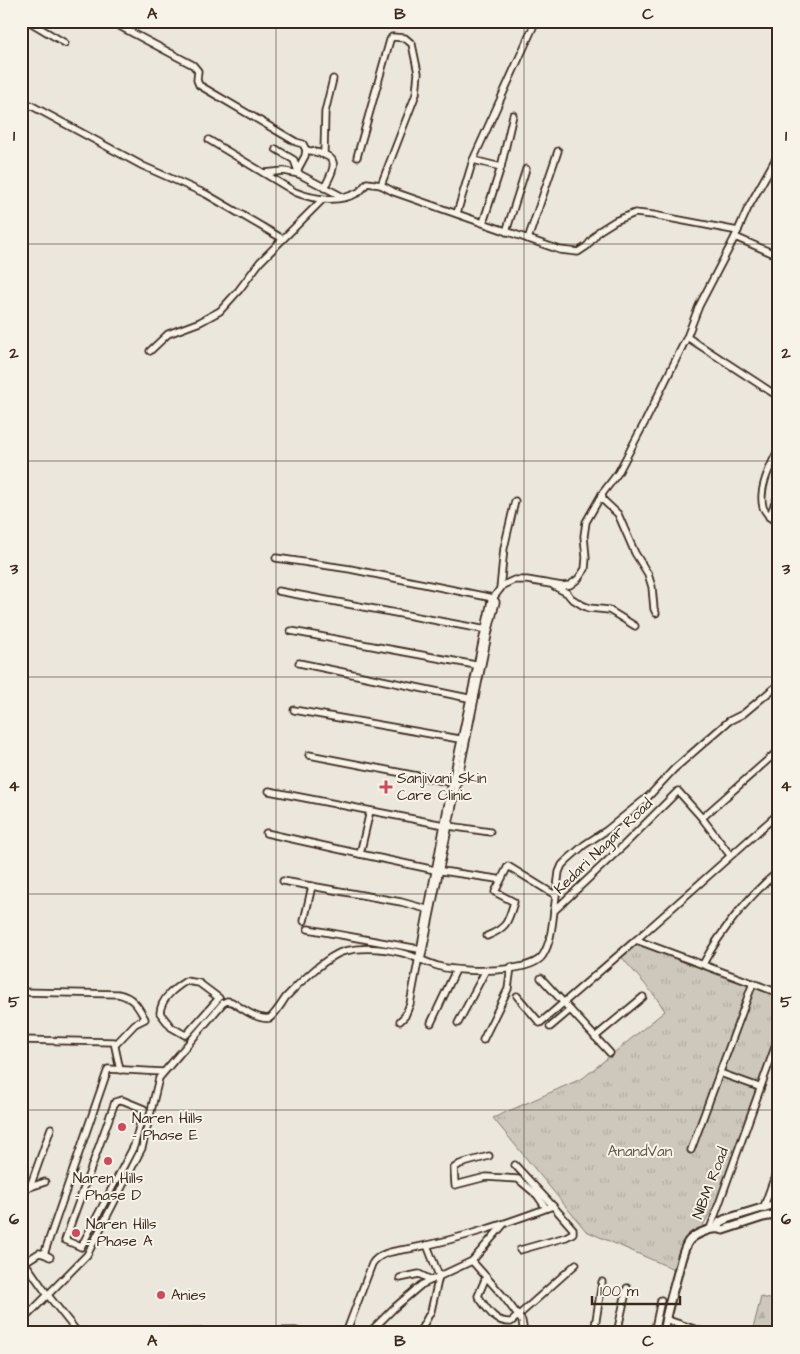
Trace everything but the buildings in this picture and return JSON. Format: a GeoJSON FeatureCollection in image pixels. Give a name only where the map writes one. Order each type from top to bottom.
{"type":"FeatureCollection","features":[{"type":"Feature","properties":{"kind":"street"},"geometry":{"type":"LineString","coordinates":[[28,21],[65,44]]}},
{"type":"Feature","properties":{"kind":"street"},"geometry":{"type":"LineString","coordinates":[[110,21],[193,65],[198,71],[197,80],[199,85],[296,142],[303,144],[306,150],[299,172]]}},
{"type":"Feature","properties":{"kind":"street"},"geometry":{"type":"LineString","coordinates":[[457,213],[472,160],[534,26]]}},
{"type":"Feature","properties":{"kind":"street"},"geometry":{"type":"LineString","coordinates":[[357,157],[390,40],[392,37],[405,38],[412,44],[418,73],[416,94],[381,185]]}},
{"type":"Feature","properties":{"kind":"street"},"geometry":{"type":"LineString","coordinates":[[324,153],[325,112],[333,79]]}},
{"type":"Feature","properties":{"kind":"street"},"geometry":{"type":"LineString","coordinates":[[21,100],[143,166],[206,194],[283,239]]}},
{"type":"Feature","properties":{"kind":"street"},"geometry":{"type":"LineString","coordinates":[[482,224],[501,167],[513,116]]}},
{"type":"Feature","properties":{"kind":"street"},"geometry":{"type":"LineString","coordinates":[[209,140],[295,192],[308,197],[322,200],[343,197],[361,192],[367,183],[381,185],[394,192],[457,213],[482,224],[560,250],[578,252],[587,246],[600,231],[615,221],[635,213],[661,216],[736,234],[779,256]]}},
{"type":"Feature","properties":{"kind":"street"},"geometry":{"type":"LineString","coordinates":[[276,149],[294,160],[299,172]]}},
{"type":"Feature","properties":{"kind":"street"},"geometry":{"type":"LineString","coordinates":[[306,150],[324,153],[333,160],[334,166],[324,188]]}},
{"type":"Feature","properties":{"kind":"street"},"geometry":{"type":"LineString","coordinates":[[528,240],[558,151]]}},
{"type":"Feature","properties":{"kind":"street"},"geometry":{"type":"LineString","coordinates":[[400,1021],[405,1016],[410,1004],[472,699],[487,630],[496,602],[494,598],[503,585],[514,580],[527,580],[562,586],[570,585],[578,579],[585,569],[584,536],[586,522],[622,465],[687,337],[699,306],[748,208],[779,154]]}},
{"type":"Feature","properties":{"kind":"street"},"geometry":{"type":"LineString","coordinates":[[472,160],[501,167]]}},
{"type":"Feature","properties":{"kind":"street"},"geometry":{"type":"LineString","coordinates":[[506,232],[526,169]]}},
{"type":"Feature","properties":{"kind":"street"},"geometry":{"type":"LineString","coordinates":[[264,173],[299,172],[324,188],[343,197]]}},
{"type":"Feature","properties":{"kind":"street"},"geometry":{"type":"LineString","coordinates":[[150,351],[168,334],[200,322],[220,311],[260,262],[322,200]]}},
{"type":"Feature","properties":{"kind":"street"},"geometry":{"type":"LineString","coordinates":[[687,337],[779,397]]}},
{"type":"Feature","properties":{"kind":"street"},"geometry":{"type":"LineString","coordinates":[[779,448],[767,473],[763,494],[763,507],[769,517],[779,526]]}},
{"type":"Feature","properties":{"kind":"street"},"geometry":{"type":"LineString","coordinates":[[602,494],[603,500],[618,514],[635,553],[648,574],[656,613]]}},
{"type":"Feature","properties":{"kind":"street"},"geometry":{"type":"LineString","coordinates":[[769,517],[779,494]]}},
{"type":"Feature","properties":{"kind":"street"},"geometry":{"type":"LineString","coordinates":[[500,589],[504,548],[515,501]]}},
{"type":"Feature","properties":{"kind":"street"},"geometry":{"type":"LineString","coordinates":[[276,558],[350,569],[494,598]]}},
{"type":"Feature","properties":{"kind":"street"},"geometry":{"type":"LineString","coordinates":[[548,583],[568,593],[571,598],[582,605],[589,608],[609,610],[635,626]]}},
{"type":"Feature","properties":{"kind":"street"},"geometry":{"type":"LineString","coordinates":[[278,591],[487,630]]}},
{"type":"Feature","properties":{"kind":"street"},"geometry":{"type":"LineString","coordinates":[[291,631],[480,666]]}},
{"type":"Feature","properties":{"kind":"street"},"geometry":{"type":"LineString","coordinates":[[299,663],[472,699]]}},
{"type":"Feature","properties":{"kind":"street"},"geometry":{"type":"LineString","coordinates":[[554,911],[559,872],[562,865],[584,845],[607,830],[649,796],[674,769],[729,722],[743,714],[779,684]]}},
{"type":"Feature","properties":{"kind":"street"},"geometry":{"type":"LineString","coordinates":[[294,710],[464,740]]}},
{"type":"Feature","properties":{"kind":"street"},"geometry":{"type":"LineString","coordinates":[[730,855],[702,818],[779,750]]}},
{"type":"Feature","properties":{"kind":"street"},"geometry":{"type":"LineString","coordinates":[[309,755],[455,783]]}},
{"type":"Feature","properties":{"kind":"street"},"geometry":{"type":"LineString","coordinates":[[269,791],[490,832]]}},
{"type":"Feature","properties":{"kind":"street","name":"Kedari Nagar Road"},"geometry":{"type":"LineString","coordinates":[[21,1322],[87,1255],[142,1148],[156,1084],[210,1013],[223,1003],[227,1001],[232,1002],[258,1017],[270,1018],[290,993],[328,959],[347,950],[384,950],[409,955],[440,967],[456,970],[486,970],[529,965],[543,956],[552,930],[554,911],[678,791],[702,818]]}},
{"type":"Feature","properties":{"kind":"street"},"geometry":{"type":"LineString","coordinates":[[360,854],[370,810]]}},
{"type":"Feature","properties":{"kind":"street"},"geometry":{"type":"LineString","coordinates":[[517,996],[540,1022],[779,813]]}},
{"type":"Feature","properties":{"kind":"street"},"geometry":{"type":"LineString","coordinates":[[266,832],[438,871],[496,879]]}},
{"type":"Feature","properties":{"kind":"street"},"geometry":{"type":"LineString","coordinates":[[487,936],[499,931],[507,924],[514,902],[495,892],[508,866],[555,895]]}},
{"type":"Feature","properties":{"kind":"street"},"geometry":{"type":"LineString","coordinates":[[703,964],[723,933],[749,901],[779,871]]}},
{"type":"Feature","properties":{"kind":"street"},"geometry":{"type":"LineString","coordinates":[[283,881],[401,902],[430,910]]}},
{"type":"Feature","properties":{"kind":"street"},"geometry":{"type":"LineString","coordinates":[[304,921],[312,886]]}},
{"type":"Feature","properties":{"kind":"street"},"geometry":{"type":"LineString","coordinates":[[419,959],[419,949],[430,910]]}},
{"type":"Feature","properties":{"kind":"street"},"geometry":{"type":"LineString","coordinates":[[308,928],[419,949]]}},
{"type":"Feature","properties":{"kind":"street"},"geometry":{"type":"LineString","coordinates":[[636,940],[779,993]]}},
{"type":"Feature","properties":{"kind":"street"},"geometry":{"type":"LineString","coordinates":[[483,1040],[508,989],[511,967]]}},
{"type":"Feature","properties":{"kind":"street"},"geometry":{"type":"LineString","coordinates":[[431,1023],[456,970]]}},
{"type":"Feature","properties":{"kind":"street"},"geometry":{"type":"LineString","coordinates":[[458,1023],[486,970]]}},
{"type":"Feature","properties":{"kind":"street"},"geometry":{"type":"LineString","coordinates":[[541,978],[610,1053]]}},
{"type":"Feature","properties":{"kind":"street"},"geometry":{"type":"LineString","coordinates":[[186,981],[192,981],[199,983],[218,998],[210,1013],[185,1035],[171,1027],[160,1013],[163,1003],[173,989],[186,981]]}},
{"type":"Feature","properties":{"kind":"street"},"geometry":{"type":"LineString","coordinates":[[691,1150],[753,983]]}},
{"type":"Feature","properties":{"kind":"street"},"geometry":{"type":"LineString","coordinates":[[21,992],[118,994],[127,996],[136,1002],[145,1019],[135,1024],[116,1044]]}},
{"type":"Feature","properties":{"kind":"street"},"geometry":{"type":"LineString","coordinates":[[595,1037],[643,997]]}},
{"type":"Feature","properties":{"kind":"street"},"geometry":{"type":"LineString","coordinates":[[550,1027],[570,1010]]}},
{"type":"Feature","properties":{"kind":"street","name":"NIBM Road"},"geometry":{"type":"LineString","coordinates":[[663,1333],[665,1319],[684,1252],[690,1240],[713,1228],[759,1087],[779,1036]]}},
{"type":"Feature","properties":{"kind":"street"},"geometry":{"type":"LineString","coordinates":[[21,1040],[106,1041],[116,1044]]}},
{"type":"Feature","properties":{"kind":"street"},"geometry":{"type":"LineString","coordinates":[[116,1044],[120,1070]]}},
{"type":"Feature","properties":{"kind":"street"},"geometry":{"type":"LineString","coordinates":[[78,1333],[23,1259],[36,1253],[47,1255],[108,1069],[164,1072]]}},
{"type":"Feature","properties":{"kind":"street"},"geometry":{"type":"LineString","coordinates":[[720,1073],[759,1087]]}},
{"type":"Feature","properties":{"kind":"street"},"geometry":{"type":"LineString","coordinates":[[122,1100],[144,1108],[134,1146],[104,1203],[81,1247],[65,1240],[115,1102],[122,1100]]}},
{"type":"Feature","properties":{"kind":"street"},"geometry":{"type":"LineString","coordinates":[[30,1187],[50,1128]]}},
{"type":"Feature","properties":{"kind":"street"},"geometry":{"type":"LineString","coordinates":[[488,1156],[460,1164],[454,1168],[455,1185],[486,1178],[518,1179],[570,1224],[573,1229],[573,1233],[566,1237],[520,1250]]}},
{"type":"Feature","properties":{"kind":"street"},"geometry":{"type":"LineString","coordinates":[[515,1165],[549,1207]]}},
{"type":"Feature","properties":{"kind":"street"},"geometry":{"type":"LineString","coordinates":[[763,1209],[779,1165]]}},
{"type":"Feature","properties":{"kind":"street"},"geometry":{"type":"LineString","coordinates":[[21,1190],[45,1182]]}},
{"type":"Feature","properties":{"kind":"street"},"geometry":{"type":"LineString","coordinates":[[104,1203],[112,1207]]}},
{"type":"Feature","properties":{"kind":"street"},"geometry":{"type":"LineString","coordinates":[[713,1228],[726,1219],[779,1203]]}},
{"type":"Feature","properties":{"kind":"street"},"geometry":{"type":"LineString","coordinates":[[346,1333],[376,1258],[383,1254],[428,1246],[503,1224],[549,1207]]}},
{"type":"Feature","properties":{"kind":"street"},"geometry":{"type":"LineString","coordinates":[[713,1228],[723,1230],[763,1217],[779,1214]]}},
{"type":"Feature","properties":{"kind":"street"},"geometry":{"type":"LineString","coordinates":[[369,1333],[406,1296],[431,1280],[472,1261],[503,1224]]}},
{"type":"Feature","properties":{"kind":"street"},"geometry":{"type":"LineString","coordinates":[[418,1333],[431,1310],[439,1276],[428,1246]]}},
{"type":"Feature","properties":{"kind":"street"},"geometry":{"type":"LineString","coordinates":[[472,1261],[518,1315],[522,1321],[524,1333]]}},
{"type":"Feature","properties":{"kind":"street"},"geometry":{"type":"LineString","coordinates":[[486,1277],[478,1296],[497,1320],[510,1322],[576,1264]]}},
{"type":"Feature","properties":{"kind":"street"},"geometry":{"type":"LineString","coordinates":[[400,1278],[419,1274],[431,1280]]}},
{"type":"Feature","properties":{"kind":"street"},"geometry":{"type":"LineString","coordinates":[[594,1333],[602,1282]]}},
{"type":"Feature","properties":{"kind":"street"},"geometry":{"type":"LineString","coordinates":[[617,1333],[627,1288]]}},
{"type":"Feature","properties":{"kind":"street"},"geometry":{"type":"LineString","coordinates":[[654,1333],[661,1300]]}},
{"type":"Feature","properties":{"kind":"street"},"geometry":{"type":"LineString","coordinates":[[665,1319],[706,1333]]}},
{"type":"Feature","properties":{"kind":"street"},"geometry":{"type":"LineString","coordinates":[[120,1333],[296,1331],[302,1333]]}},
{"type":"Feature","properties":{"kind":"street"},"geometry":{"type":"LineString","coordinates":[[328,1333],[335,1332]]}},
{"type":"Feature","properties":{"kind":"green space","name":"AnandVan"},"geometry":{"type":"Polygon","coordinates":[[[636,940],[779,996],[779,1045],[722,1191],[678,1271],[586,1231],[493,1118],[583,1078],[665,1011],[655,996],[619,954],[636,940]]]}},
{"type":"Feature","properties":{"kind":"green space"},"geometry":{"type":"Polygon","coordinates":[[[761,1297],[774,1300],[779,1304],[779,1333],[752,1333],[761,1297]]]}},
{"type":"Feature","properties":{"kind":"place","name":"Sanjivani Skin Care Clinic"},"geometry":{"type":"Point","coordinates":[386,787]}},
{"type":"Feature","properties":{"kind":"place","name":"Naren Hills - Phase E"},"geometry":{"type":"Point","coordinates":[122,1127]}},
{"type":"Feature","properties":{"kind":"place","name":"Naren Hills - Phase D"},"geometry":{"type":"Point","coordinates":[108,1161]}},
{"type":"Feature","properties":{"kind":"place","name":"Naren Hills - Phase A"},"geometry":{"type":"Point","coordinates":[76,1233]}},
{"type":"Feature","properties":{"kind":"place","name":"Anies"},"geometry":{"type":"Point","coordinates":[161,1295]}}]}
